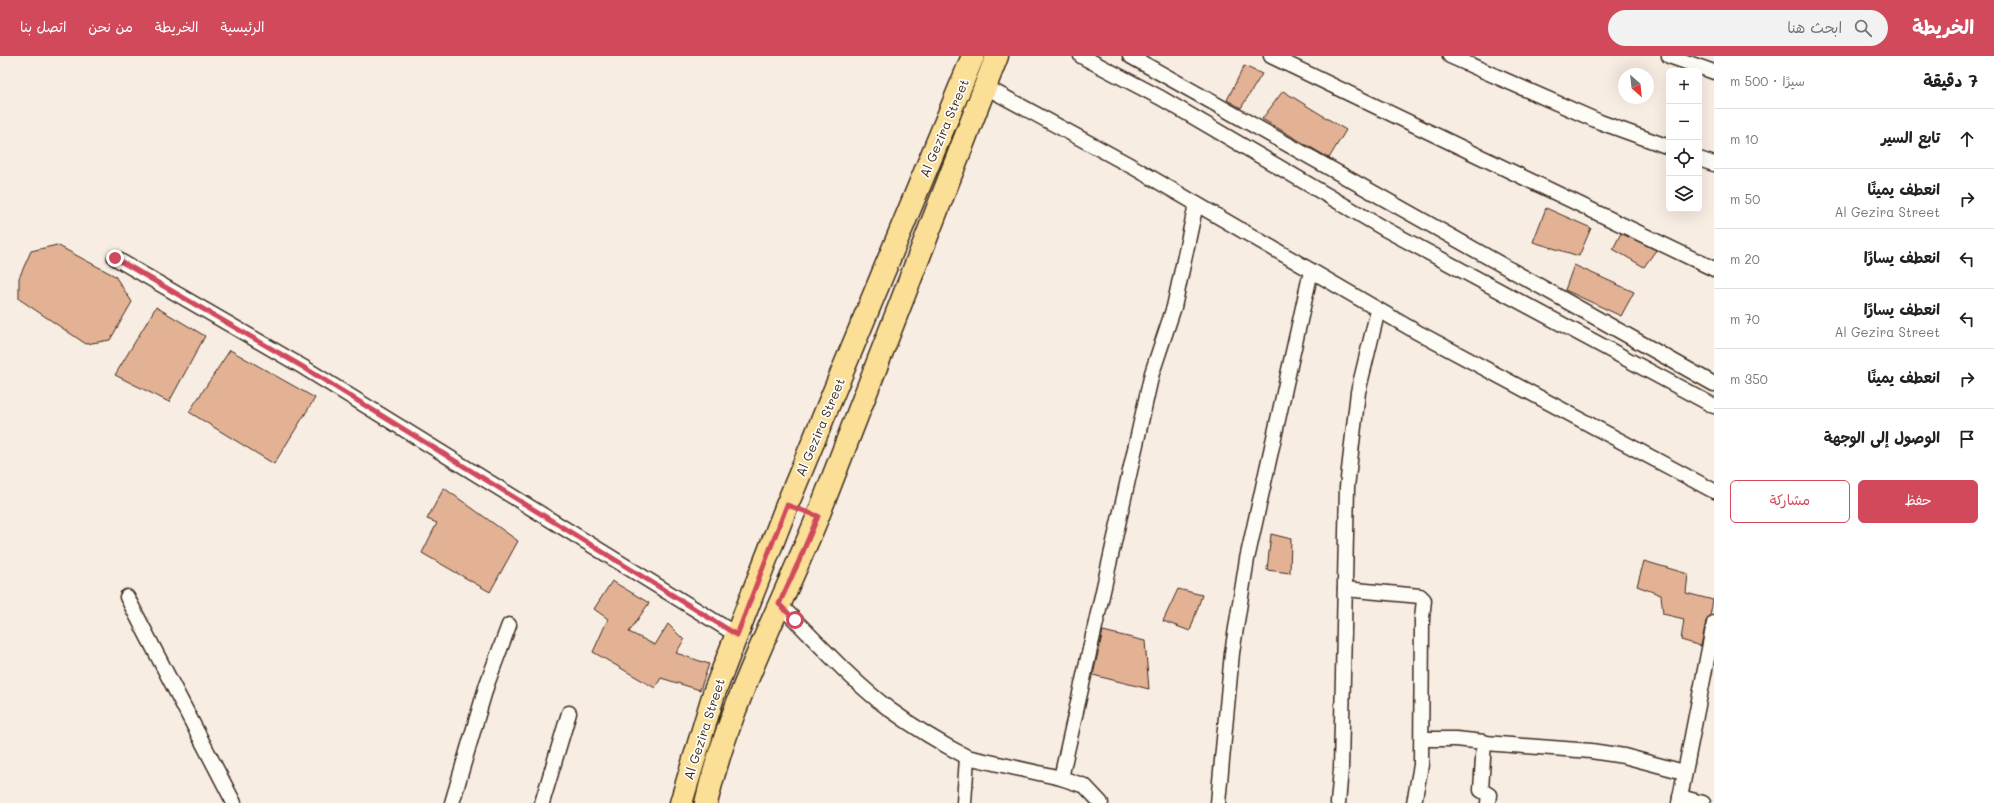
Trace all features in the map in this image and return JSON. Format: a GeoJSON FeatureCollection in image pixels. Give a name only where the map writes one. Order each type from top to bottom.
{"type":"FeatureCollection","features":[{"type":"Feature","properties":{"kind":"main road","name":"Al Gezira Street"},"geometry":{"type":"LineString","coordinates":[[680,803],[714,693],[787,505],[960,90],[979,77],[996,56]]}},
{"type":"Feature","properties":{"kind":"main road","name":"Al Gezira Street"},"geometry":{"type":"LineString","coordinates":[[706,803],[738,700],[818,516],[979,77]]}},
{"type":"Feature","properties":{"kind":"main road"},"geometry":{"type":"LineString","coordinates":[[787,505],[818,516]]}},
{"type":"Feature","properties":{"kind":"street"},"geometry":{"type":"LineString","coordinates":[[1080,56],[1161,98],[1382,228],[1714,406]]}},
{"type":"Feature","properties":{"kind":"street"},"geometry":{"type":"LineString","coordinates":[[1130,56],[1714,384]]}},
{"type":"Feature","properties":{"kind":"street"},"geometry":{"type":"LineString","coordinates":[[1271,56],[1714,269]]}},
{"type":"Feature","properties":{"kind":"street"},"geometry":{"type":"LineString","coordinates":[[1450,56],[1600,122],[1666,147]]}},
{"type":"Feature","properties":{"kind":"street"},"geometry":{"type":"LineString","coordinates":[[1669,56],[1714,72]]}},
{"type":"Feature","properties":{"kind":"street"},"geometry":{"type":"LineString","coordinates":[[979,77],[1378,310],[1714,491]]}},
{"type":"Feature","properties":{"kind":"street"},"geometry":{"type":"LineString","coordinates":[[1702,160],[1714,164]]}},
{"type":"Feature","properties":{"kind":"street"},"geometry":{"type":"LineString","coordinates":[[1061,778],[1152,373],[1174,307],[1196,204]]}},
{"type":"Feature","properties":{"kind":"street"},"geometry":{"type":"LineString","coordinates":[[115,258],[303,367],[737,635]]}},
{"type":"Feature","properties":{"kind":"street"},"geometry":{"type":"LineString","coordinates":[[1218,803],[1232,653],[1247,559],[1311,271]]}},
{"type":"Feature","properties":{"kind":"street"},"geometry":{"type":"LineString","coordinates":[[1338,803],[1341,769],[1347,487],[1358,392],[1378,310]]}},
{"type":"Feature","properties":{"kind":"street"},"geometry":{"type":"LineString","coordinates":[[1345,589],[1384,591],[1423,597],[1421,765],[1414,803]]}},
{"type":"Feature","properties":{"kind":"street"},"geometry":{"type":"LineString","coordinates":[[127,597],[234,803]]}},
{"type":"Feature","properties":{"kind":"street"},"geometry":{"type":"LineString","coordinates":[[779,604],[815,641],[888,708],[916,727],[967,757],[1061,778],[1085,786],[1101,803]]}},
{"type":"Feature","properties":{"kind":"street"},"geometry":{"type":"LineString","coordinates":[[1702,803],[1679,800],[1714,623]]}},
{"type":"Feature","properties":{"kind":"street"},"geometry":{"type":"LineString","coordinates":[[452,803],[486,684],[509,625]]}},
{"type":"Feature","properties":{"kind":"street"},"geometry":{"type":"LineString","coordinates":[[542,803],[569,713]]}},
{"type":"Feature","properties":{"kind":"street"},"geometry":{"type":"LineString","coordinates":[[1422,739],[1483,741],[1485,743],[1591,751],[1624,756],[1684,772]]}},
{"type":"Feature","properties":{"kind":"street"},"geometry":{"type":"LineString","coordinates":[[1485,743],[1481,790],[1489,795],[1488,803]]}},
{"type":"Feature","properties":{"kind":"street"},"geometry":{"type":"LineString","coordinates":[[964,803],[967,757]]}},
{"type":"Feature","properties":{"kind":"building"},"geometry":{"type":"Polygon","coordinates":[[[1244,66],[1262,74],[1241,108],[1227,100],[1244,66]]]}},
{"type":"Feature","properties":{"kind":"building"},"geometry":{"type":"Polygon","coordinates":[[[1283,91],[1346,130],[1329,158],[1262,119],[1283,91]]]}},
{"type":"Feature","properties":{"kind":"building"},"geometry":{"type":"Polygon","coordinates":[[[1546,208],[1591,228],[1579,256],[1533,242],[1546,208]]]}},
{"type":"Feature","properties":{"kind":"building"},"geometry":{"type":"Polygon","coordinates":[[[1621,233],[1656,250],[1644,267],[1613,249],[1621,233]]]}},
{"type":"Feature","properties":{"kind":"building"},"geometry":{"type":"Polygon","coordinates":[[[57,245],[115,276],[132,302],[110,340],[86,344],[19,299],[19,278],[31,251],[57,245]]]}},
{"type":"Feature","properties":{"kind":"building"},"geometry":{"type":"Polygon","coordinates":[[[1574,265],[1634,292],[1621,316],[1565,290],[1574,265]]]}},
{"type":"Feature","properties":{"kind":"building"},"geometry":{"type":"Polygon","coordinates":[[[156,307],[205,336],[169,402],[115,375],[156,307]]]}},
{"type":"Feature","properties":{"kind":"building"},"geometry":{"type":"Polygon","coordinates":[[[230,350],[315,398],[274,464],[189,412],[230,350]]]}},
{"type":"Feature","properties":{"kind":"building"},"geometry":{"type":"Polygon","coordinates":[[[444,488],[518,541],[490,592],[422,553],[437,523],[427,519],[444,488]]]}},
{"type":"Feature","properties":{"kind":"building"},"geometry":{"type":"Polygon","coordinates":[[[1271,534],[1291,539],[1290,573],[1267,570],[1271,534]]]}},
{"type":"Feature","properties":{"kind":"building"},"geometry":{"type":"Polygon","coordinates":[[[1644,561],[1688,574],[1686,593],[1713,600],[1710,616],[1706,621],[1701,646],[1681,640],[1684,619],[1663,614],[1661,595],[1637,586],[1644,561]]]}},
{"type":"Feature","properties":{"kind":"building"},"geometry":{"type":"Polygon","coordinates":[[[612,581],[649,603],[629,632],[655,645],[668,624],[684,640],[676,653],[709,664],[700,690],[661,678],[655,688],[593,652],[608,619],[594,609],[612,581]]]}},
{"type":"Feature","properties":{"kind":"building"},"geometry":{"type":"Polygon","coordinates":[[[1178,589],[1202,595],[1190,631],[1163,621],[1178,589]]]}},
{"type":"Feature","properties":{"kind":"building"},"geometry":{"type":"Polygon","coordinates":[[[1103,631],[1145,641],[1149,689],[1093,675],[1103,631]]]}},
{"type":"Feature","properties":{"kind":"route"},"geometry":{"type":"LineString","coordinates":[[115,258],[303,367],[737,635],[787,505],[818,516],[779,604],[795,620]]}}]}
